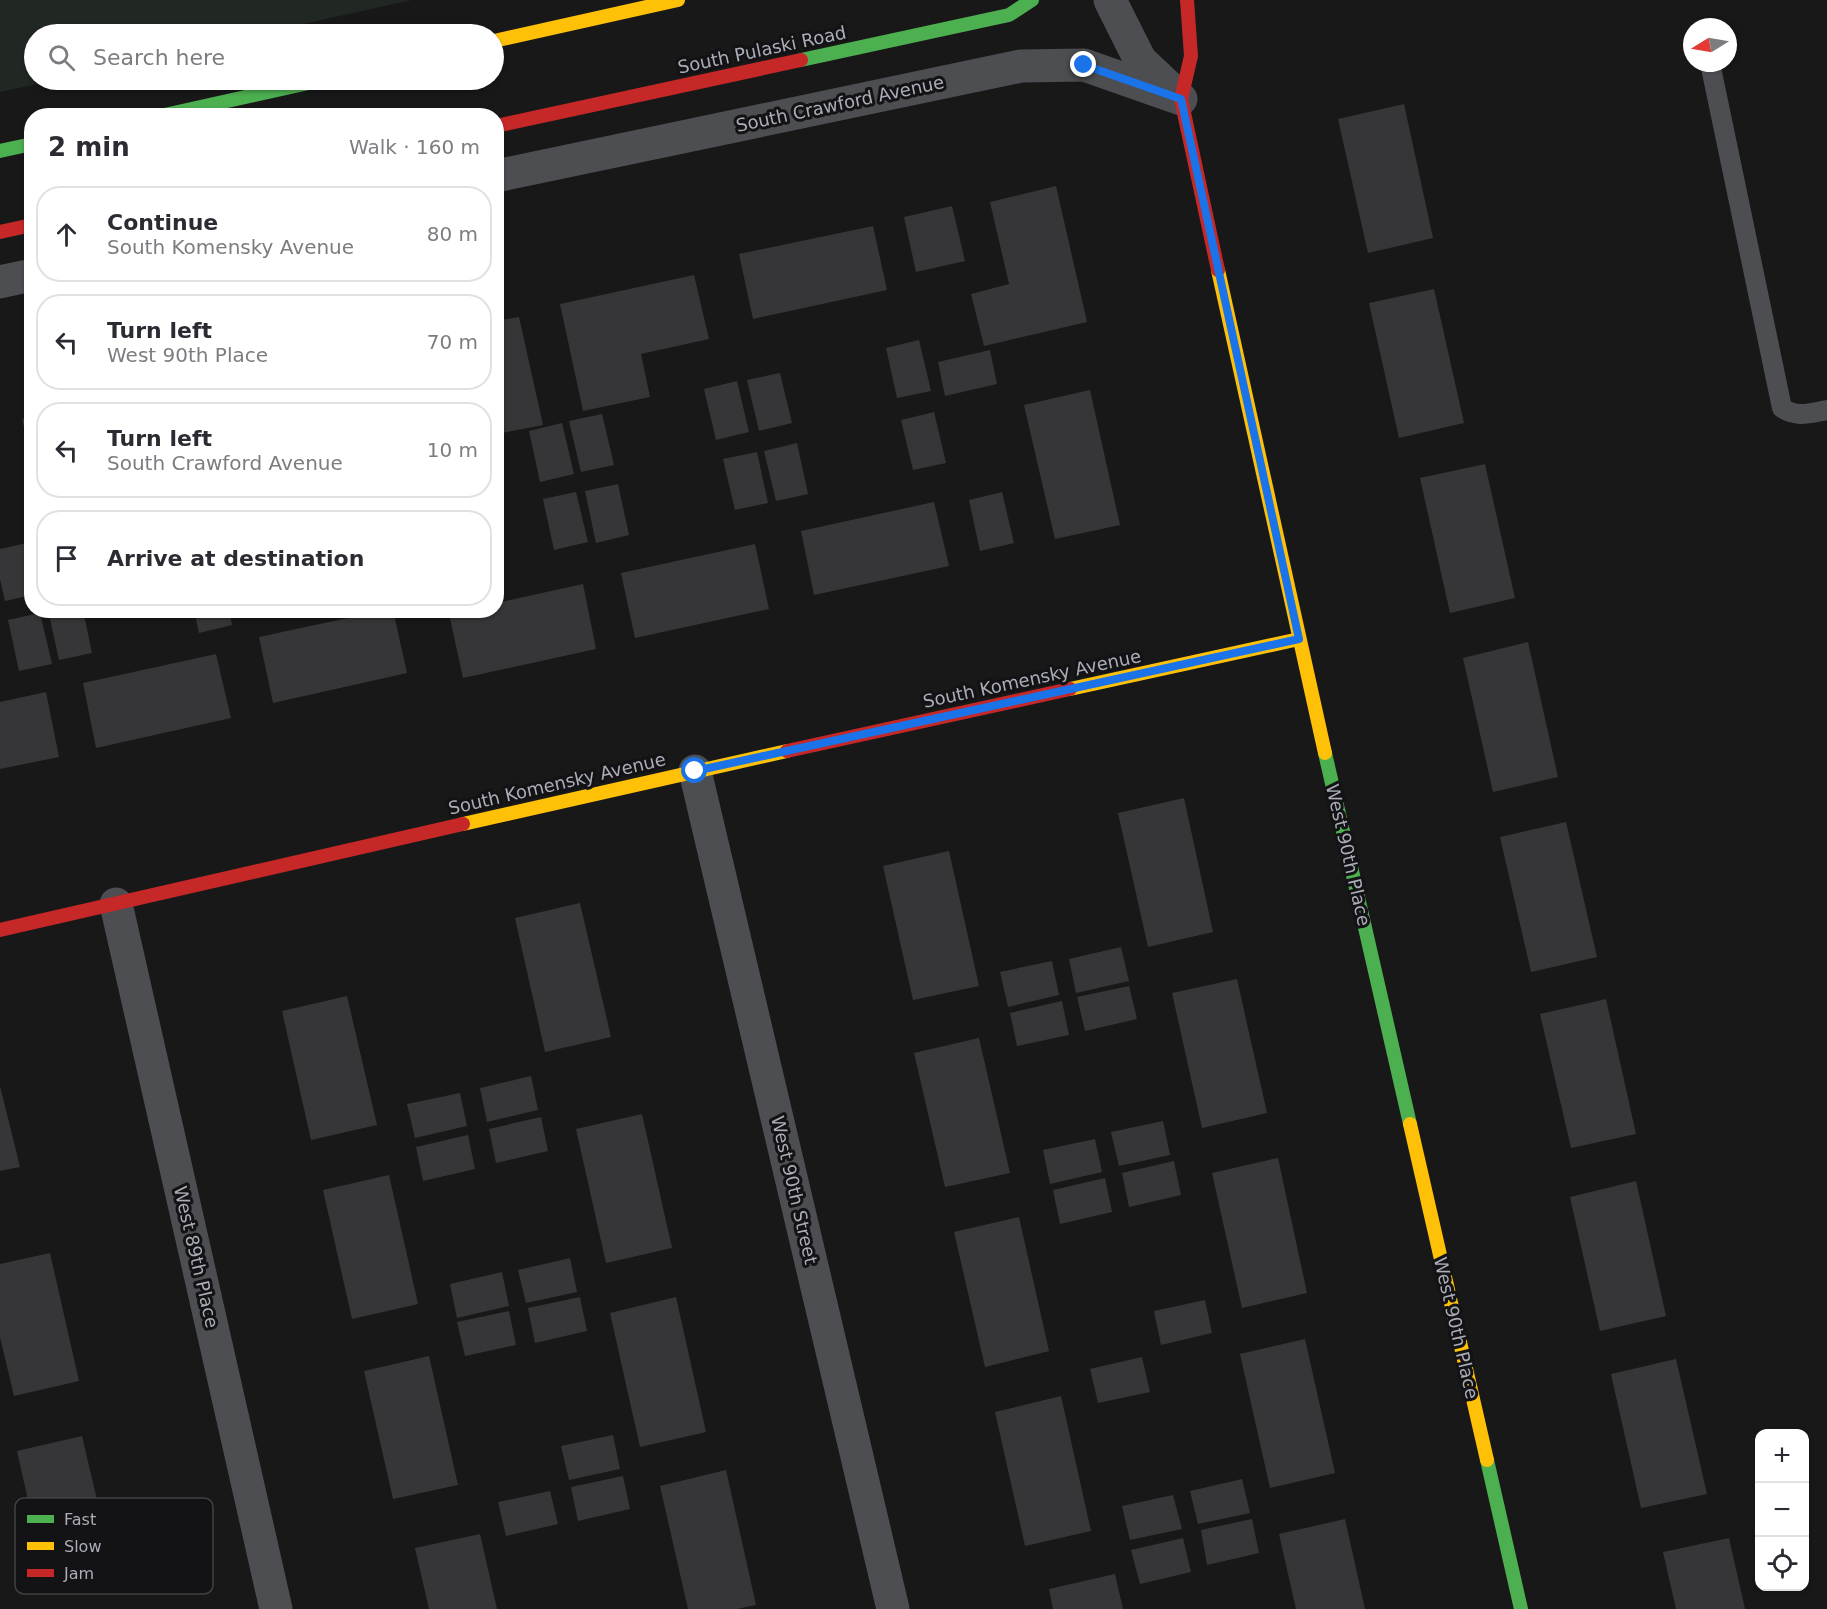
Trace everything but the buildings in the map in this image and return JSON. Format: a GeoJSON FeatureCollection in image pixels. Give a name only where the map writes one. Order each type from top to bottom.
{"type":"FeatureCollection","features":[{"type":"Feature","properties":{"kind":"street"},"geometry":{"type":"LineString","coordinates":[[504,39],[678,0]]}},
{"type":"Feature","properties":{"kind":"street","name":"South Pulaski Road"},"geometry":{"type":"LineString","coordinates":[[504,124],[1009,15],[1032,0]]}},
{"type":"Feature","properties":{"kind":"street"},"geometry":{"type":"LineString","coordinates":[[1110,0],[1140,60],[1181,99]]}},
{"type":"Feature","properties":{"kind":"street","name":"West 90th Place"},"geometry":{"type":"LineString","coordinates":[[1187,0],[1191,56],[1181,99],[1299,639],[1521,1609]]}},
{"type":"Feature","properties":{"kind":"street","name":"South Crawford Avenue"},"geometry":{"type":"LineString","coordinates":[[504,174],[1021,66],[1084,65],[1181,99]]}},
{"type":"Feature","properties":{"kind":"street"},"geometry":{"type":"LineString","coordinates":[[196,108],[277,90]]}},
{"type":"Feature","properties":{"kind":"street"},"geometry":{"type":"LineString","coordinates":[[0,151],[24,146]]}},
{"type":"Feature","properties":{"kind":"street"},"geometry":{"type":"LineString","coordinates":[[0,232],[24,227]]}},
{"type":"Feature","properties":{"kind":"street"},"geometry":{"type":"LineString","coordinates":[[0,282],[24,277]]}},
{"type":"Feature","properties":{"kind":"street","name":"South Komensky Avenue"},"geometry":{"type":"LineString","coordinates":[[0,930],[695,771],[1299,639]]}},
{"type":"Feature","properties":{"kind":"street","name":"West 90th Street"},"geometry":{"type":"LineString","coordinates":[[695,771],[893,1609]]}},
{"type":"Feature","properties":{"kind":"street","name":"West 89th Place"},"geometry":{"type":"LineString","coordinates":[[116,904],[276,1609]]}},
{"type":"Feature","properties":{"kind":"lane"},"geometry":{"type":"LineString","coordinates":[[1712,72],[1782,408],[1790,414],[1801,415],[1827,410]]}},
{"type":"Feature","properties":{"kind":"shaded area"},"geometry":{"type":"Polygon","coordinates":[[[0,0],[412,0],[303,24],[24,24],[24,87],[0,92],[0,0]]]}},
{"type":"Feature","properties":{"kind":"traffic: fast"},"geometry":{"type":"LineString","coordinates":[[801,60],[1009,15],[1032,0]]}},
{"type":"Feature","properties":{"kind":"traffic: fast"},"geometry":{"type":"LineString","coordinates":[[196,108],[277,90]]}},
{"type":"Feature","properties":{"kind":"traffic: fast"},"geometry":{"type":"LineString","coordinates":[[0,151],[24,146]]}},
{"type":"Feature","properties":{"kind":"traffic: fast"},"geometry":{"type":"LineString","coordinates":[[1325,753],[1410,1124]]}},
{"type":"Feature","properties":{"kind":"traffic: fast"},"geometry":{"type":"LineString","coordinates":[[1487,1460],[1521,1609]]}},
{"type":"Feature","properties":{"kind":"traffic: slow"},"geometry":{"type":"LineString","coordinates":[[504,39],[678,0]]}},
{"type":"Feature","properties":{"kind":"traffic: slow"},"geometry":{"type":"LineString","coordinates":[[1218,270],[1325,753]]}},
{"type":"Feature","properties":{"kind":"traffic: slow"},"geometry":{"type":"LineString","coordinates":[[1070,689],[1299,639]]}},
{"type":"Feature","properties":{"kind":"traffic: slow"},"geometry":{"type":"LineString","coordinates":[[463,824],[787,751]]}},
{"type":"Feature","properties":{"kind":"traffic: slow"},"geometry":{"type":"LineString","coordinates":[[1410,1124],[1487,1460]]}},
{"type":"Feature","properties":{"kind":"traffic: jam"},"geometry":{"type":"LineString","coordinates":[[1187,0],[1191,56],[1181,99],[1218,270]]}},
{"type":"Feature","properties":{"kind":"traffic: jam"},"geometry":{"type":"LineString","coordinates":[[504,124],[801,60]]}},
{"type":"Feature","properties":{"kind":"traffic: jam"},"geometry":{"type":"LineString","coordinates":[[0,232],[24,227]]}},
{"type":"Feature","properties":{"kind":"traffic: jam"},"geometry":{"type":"LineString","coordinates":[[787,751],[1070,689]]}},
{"type":"Feature","properties":{"kind":"traffic: jam"},"geometry":{"type":"LineString","coordinates":[[0,930],[463,824]]}},
{"type":"Feature","properties":{"kind":"route"},"geometry":{"type":"LineString","coordinates":[[695,771],[1299,639],[1181,99],[1084,65]]}}]}
